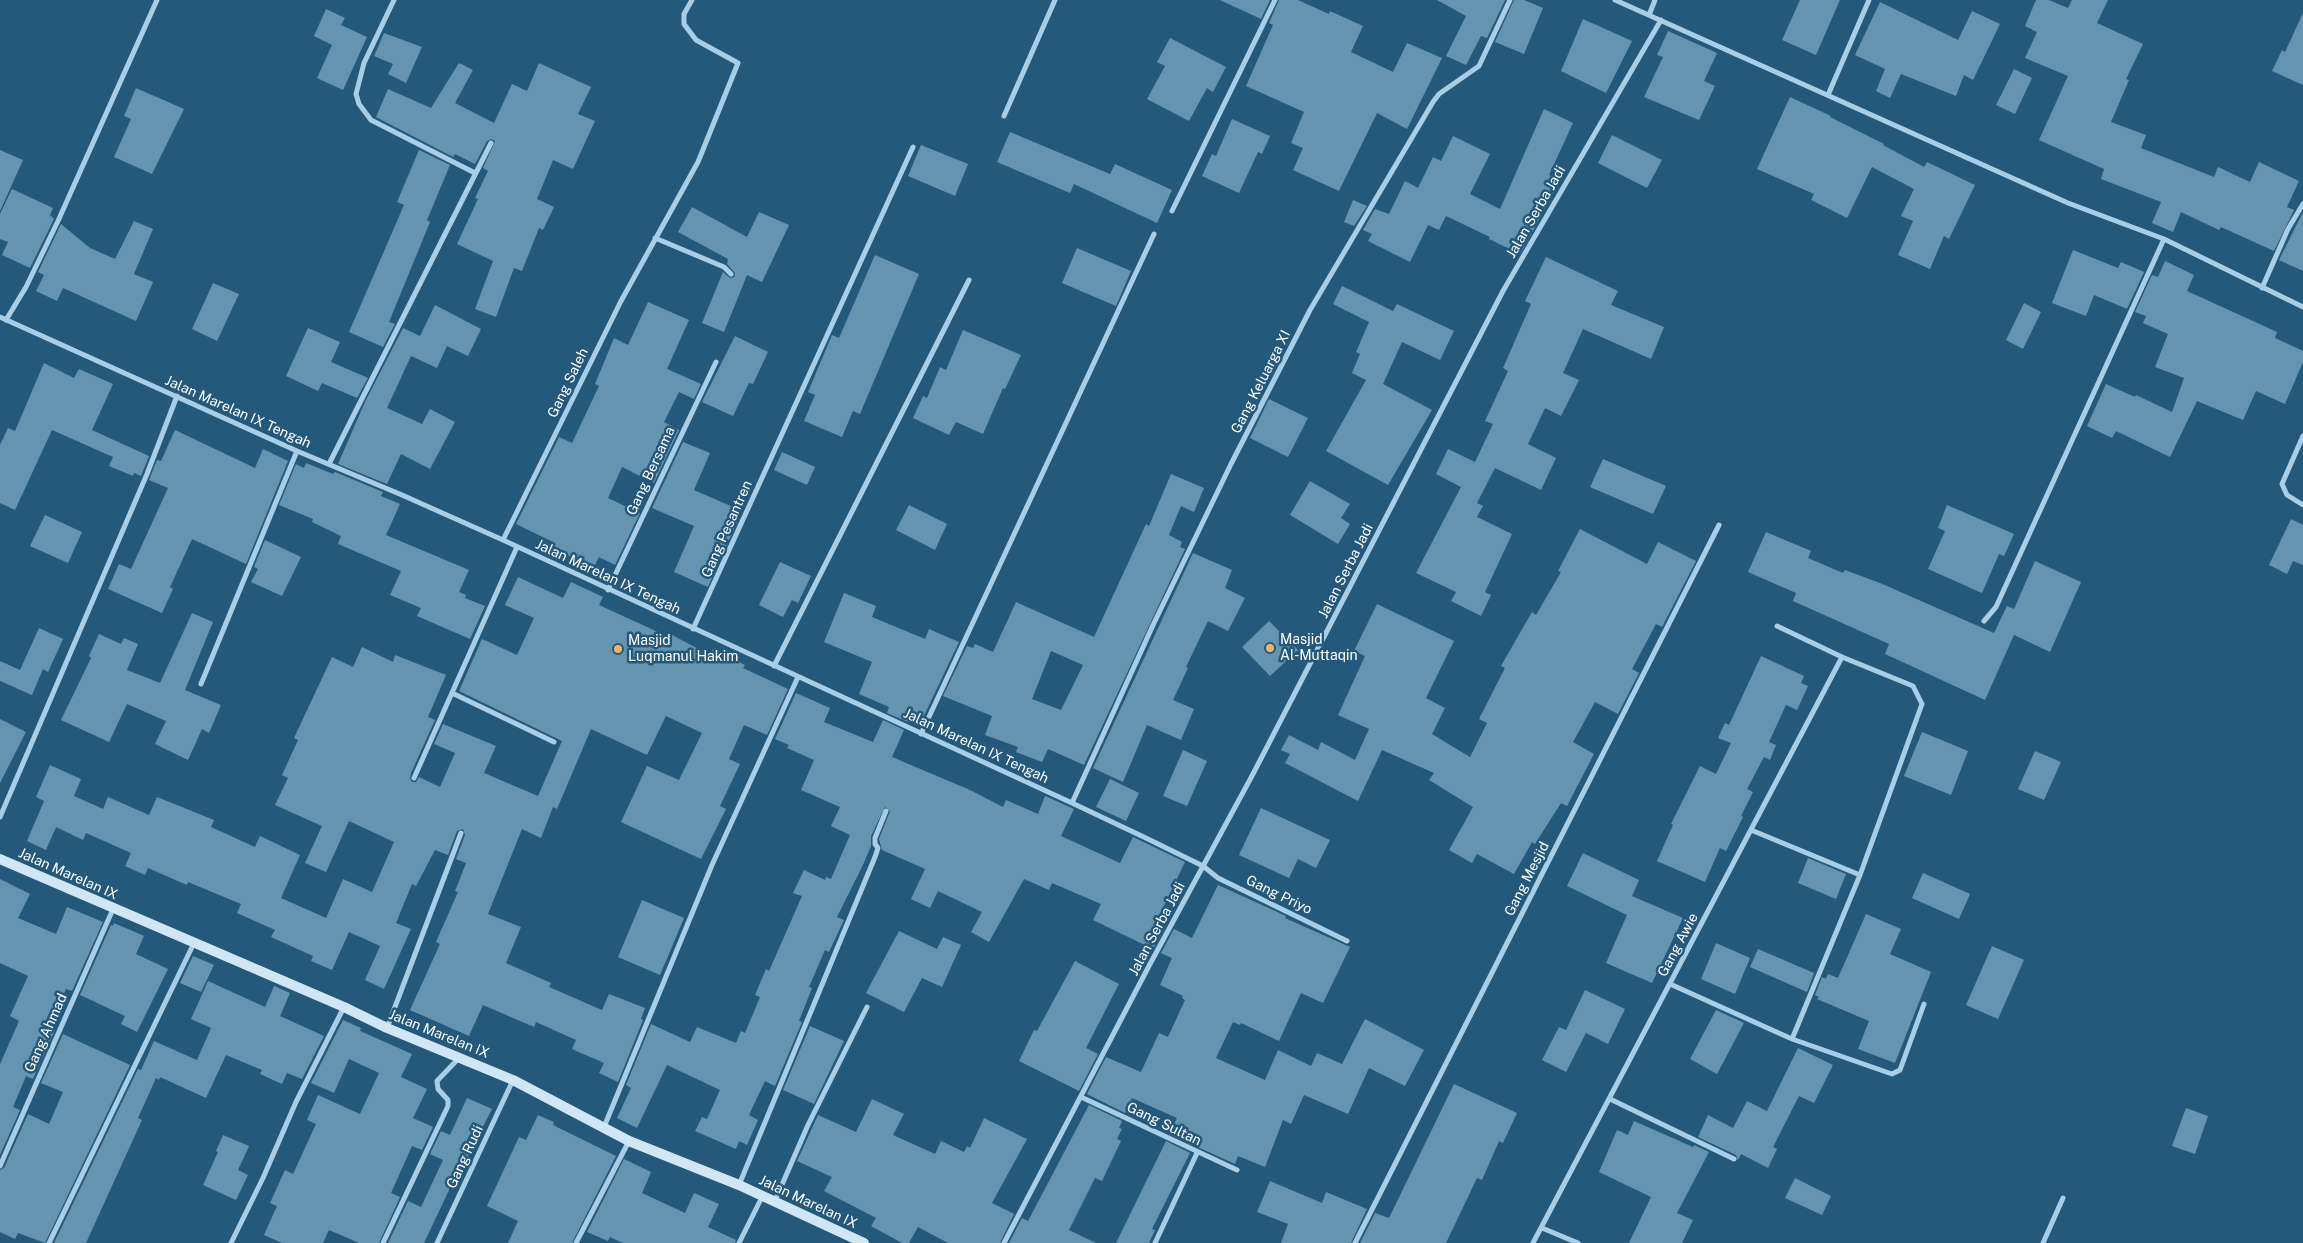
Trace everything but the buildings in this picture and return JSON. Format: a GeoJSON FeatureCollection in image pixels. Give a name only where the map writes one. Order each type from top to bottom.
{"type":"FeatureCollection","features":[{"type":"Feature","properties":{"kind":"main road","name":"Jalan Marelan IX"},"geometry":{"type":"LineString","coordinates":[[0,860],[344,1007],[387,1028],[514,1080],[629,1141],[739,1186],[864,1243]]}},
{"type":"Feature","properties":{"kind":"street"},"geometry":{"type":"LineString","coordinates":[[6,320],[26,287],[58,222],[156,0]]}},
{"type":"Feature","properties":{"kind":"street"},"geometry":{"type":"LineString","coordinates":[[394,0],[364,63],[356,94],[359,104],[371,120],[475,173]]}},
{"type":"Feature","properties":{"kind":"street","name":"Gang Saleh"},"geometry":{"type":"LineString","coordinates":[[503,540],[621,301],[698,162],[738,63],[696,40],[684,24],[684,14],[692,0]]}},
{"type":"Feature","properties":{"kind":"street"},"geometry":{"type":"LineString","coordinates":[[1004,116],[1055,0]]}},
{"type":"Feature","properties":{"kind":"street"},"geometry":{"type":"LineString","coordinates":[[1172,211],[1275,0]]}},
{"type":"Feature","properties":{"kind":"street","name":"Gang Keluarga XI"},"geometry":{"type":"LineString","coordinates":[[1072,803],[1163,605],[1231,464],[1310,310],[1433,102],[1439,94],[1479,66],[1510,0]]}},
{"type":"Feature","properties":{"kind":"street"},"geometry":{"type":"LineString","coordinates":[[1615,0],[2068,202],[2164,239],[2303,307]]}},
{"type":"Feature","properties":{"kind":"street"},"geometry":{"type":"LineString","coordinates":[[1649,15],[1655,0]]}},
{"type":"Feature","properties":{"kind":"street"},"geometry":{"type":"LineString","coordinates":[[1828,95],[1869,0]]}},
{"type":"Feature","properties":{"kind":"street","name":"Jalan Serba Jadi"},"geometry":{"type":"LineString","coordinates":[[1004,1243],[1202,866],[1262,757],[1503,291],[1661,20]]}},
{"type":"Feature","properties":{"kind":"street"},"geometry":{"type":"LineString","coordinates":[[329,464],[491,143]]}},
{"type":"Feature","properties":{"kind":"street","name":"Gang Pesantren"},"geometry":{"type":"LineString","coordinates":[[694,629],[913,147]]}},
{"type":"Feature","properties":{"kind":"street"},"geometry":{"type":"LineString","coordinates":[[2262,288],[2288,229],[2303,204]]}},
{"type":"Feature","properties":{"kind":"street"},"geometry":{"type":"LineString","coordinates":[[921,734],[1154,234]]}},
{"type":"Feature","properties":{"kind":"street"},"geometry":{"type":"LineString","coordinates":[[655,238],[724,267],[731,274]]}},
{"type":"Feature","properties":{"kind":"street"},"geometry":{"type":"LineString","coordinates":[[1984,620],[1996,607],[2164,239]]}},
{"type":"Feature","properties":{"kind":"street"},"geometry":{"type":"LineString","coordinates":[[774,666],[969,280]]}},
{"type":"Feature","properties":{"kind":"street","name":"Jalan Marelan IX Tengah"},"geometry":{"type":"LineString","coordinates":[[0,317],[297,451],[503,540],[1072,803],[1202,866]]}},
{"type":"Feature","properties":{"kind":"street","name":"Gang Bersama"},"geometry":{"type":"LineString","coordinates":[[608,590],[716,362]]}},
{"type":"Feature","properties":{"kind":"street"},"geometry":{"type":"LineString","coordinates":[[0,817],[147,474],[178,396]]}},
{"type":"Feature","properties":{"kind":"street"},"geometry":{"type":"LineString","coordinates":[[2303,436],[2282,484],[2287,495],[2303,505]]}},
{"type":"Feature","properties":{"kind":"street"},"geometry":{"type":"LineString","coordinates":[[201,684],[297,451]]}},
{"type":"Feature","properties":{"kind":"street","name":"Gang Mesjid"},"geometry":{"type":"LineString","coordinates":[[1355,1243],[1719,525]]}},
{"type":"Feature","properties":{"kind":"street"},"geometry":{"type":"LineString","coordinates":[[414,778],[517,547]]}},
{"type":"Feature","properties":{"kind":"street"},"geometry":{"type":"LineString","coordinates":[[1776,626],[1842,657],[1913,686],[1922,704],[1860,875],[1792,1039]]}},
{"type":"Feature","properties":{"kind":"street","name":"Gang Awie"},"geometry":{"type":"LineString","coordinates":[[1533,1243],[1842,657]]}},
{"type":"Feature","properties":{"kind":"street"},"geometry":{"type":"LineString","coordinates":[[604,1127],[712,865],[798,677]]}},
{"type":"Feature","properties":{"kind":"street"},"geometry":{"type":"LineString","coordinates":[[452,693],[554,742]]}},
{"type":"Feature","properties":{"kind":"street"},"geometry":{"type":"LineString","coordinates":[[739,1186],[875,857],[878,848],[875,844],[875,838],[886,811]]}},
{"type":"Feature","properties":{"kind":"street"},"geometry":{"type":"LineString","coordinates":[[1751,830],[1860,875]]}},
{"type":"Feature","properties":{"kind":"street"},"geometry":{"type":"LineString","coordinates":[[387,1028],[461,833]]}},
{"type":"Feature","properties":{"kind":"street","name":"Gang Priyo"},"geometry":{"type":"LineString","coordinates":[[1202,866],[1218,878],[1347,941]]}},
{"type":"Feature","properties":{"kind":"street","name":"Gang Ahmad"},"geometry":{"type":"LineString","coordinates":[[0,1166],[113,909]]}},
{"type":"Feature","properties":{"kind":"street"},"geometry":{"type":"LineString","coordinates":[[49,1243],[194,943]]}},
{"type":"Feature","properties":{"kind":"street"},"geometry":{"type":"LineString","coordinates":[[1670,984],[1792,1039],[1892,1074],[1900,1070],[1924,1004]]}},
{"type":"Feature","properties":{"kind":"street"},"geometry":{"type":"LineString","coordinates":[[231,1243],[296,1102],[344,1007]]}},
{"type":"Feature","properties":{"kind":"street"},"geometry":{"type":"LineString","coordinates":[[774,1203],[808,1125],[867,1007]]}},
{"type":"Feature","properties":{"kind":"street"},"geometry":{"type":"LineString","coordinates":[[383,1243],[448,1106],[448,1100],[438,1088],[437,1081],[459,1057]]}},
{"type":"Feature","properties":{"kind":"street","name":"Gang Rudi"},"geometry":{"type":"LineString","coordinates":[[437,1243],[514,1080]]}},
{"type":"Feature","properties":{"kind":"street","name":"Gang Sultan"},"geometry":{"type":"LineString","coordinates":[[1081,1097],[1197,1153],[1237,1170]]}},
{"type":"Feature","properties":{"kind":"street"},"geometry":{"type":"LineString","coordinates":[[1610,1099],[1734,1159]]}},
{"type":"Feature","properties":{"kind":"street"},"geometry":{"type":"LineString","coordinates":[[576,1243],[629,1141]]}},
{"type":"Feature","properties":{"kind":"street"},"geometry":{"type":"LineString","coordinates":[[1154,1243],[1197,1153]]}},
{"type":"Feature","properties":{"kind":"street"},"geometry":{"type":"LineString","coordinates":[[739,1243],[762,1197]]}},
{"type":"Feature","properties":{"kind":"street"},"geometry":{"type":"LineString","coordinates":[[2044,1243],[2063,1198]]}},
{"type":"Feature","properties":{"kind":"street"},"geometry":{"type":"LineString","coordinates":[[1542,1228],[1578,1243]]}},
{"type":"Feature","properties":{"kind":"place","name":"Masjid Al-Muttaqin"},"geometry":{"type":"Point","coordinates":[1270,648]}},
{"type":"Feature","properties":{"kind":"place","name":"Masjid Luqmanul Hakim"},"geometry":{"type":"Point","coordinates":[618,649]}}]}
